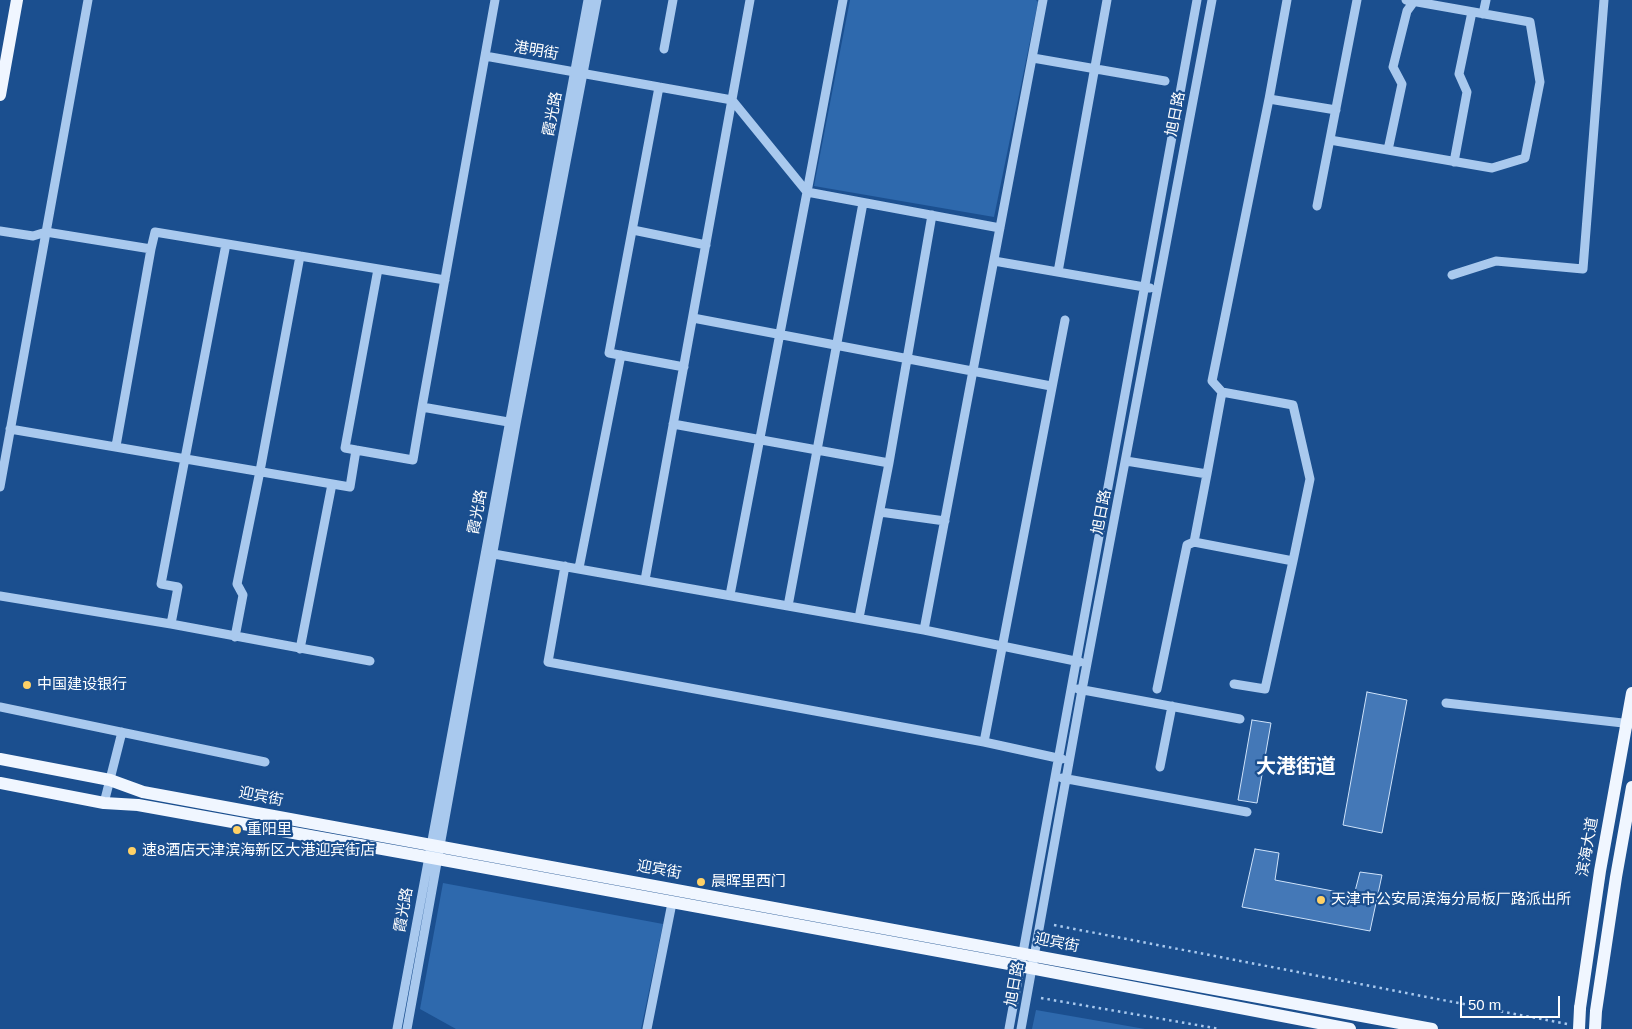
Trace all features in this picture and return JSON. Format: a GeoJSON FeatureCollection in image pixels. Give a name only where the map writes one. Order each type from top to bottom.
{"type":"FeatureCollection","features":[{"type":"Feature","properties":{"kind":"main road"},"geometry":{"type":"LineString","coordinates":[[0,95],[17,0]]}},
{"type":"Feature","properties":{"kind":"main road","name":"滨海大道"},"geometry":{"type":"LineString","coordinates":[[1575,1027],[1580,1008],[1600,872],[1630,723],[1632,693]]}},
{"type":"Feature","properties":{"kind":"main road","name":"迎宾街"},"geometry":{"type":"LineString","coordinates":[[0,759],[110,780],[143,792],[672,903],[1026,967],[1350,1029]]}},
{"type":"Feature","properties":{"kind":"main road","name":"迎宾街"},"geometry":{"type":"LineString","coordinates":[[0,783],[104,803],[138,805],[434,852],[1028,954],[1432,1029]]}},
{"type":"Feature","properties":{"kind":"main road"},"geometry":{"type":"LineString","coordinates":[[1595,1029],[1596,1010],[1616,877],[1632,787]]}},
{"type":"Feature","properties":{"kind":"street"},"geometry":{"type":"LineString","coordinates":[[0,487],[88,0]]}},
{"type":"Feature","properties":{"kind":"street"},"geometry":{"type":"LineString","coordinates":[[378,269],[345,448],[413,460],[495,0]]}},
{"type":"Feature","properties":{"kind":"street","name":"霞光路"},"geometry":{"type":"LineString","coordinates":[[396,1029],[434,852],[578,72],[588,0]]}},
{"type":"Feature","properties":{"kind":"street","name":"霞光路"},"geometry":{"type":"LineString","coordinates":[[578,72],[597,0]]}},
{"type":"Feature","properties":{"kind":"street"},"geometry":{"type":"LineString","coordinates":[[664,49],[673,0]]}},
{"type":"Feature","properties":{"kind":"street"},"geometry":{"type":"LineString","coordinates":[[645,580],[750,0]]}},
{"type":"Feature","properties":{"kind":"street"},"geometry":{"type":"LineString","coordinates":[[730,595],[844,0]]}},
{"type":"Feature","properties":{"kind":"street"},"geometry":{"type":"LineString","coordinates":[[924,630],[1043,0]]}},
{"type":"Feature","properties":{"kind":"street"},"geometry":{"type":"LineString","coordinates":[[1058,272],[1107,0]]}},
{"type":"Feature","properties":{"kind":"street","name":"旭日路"},"geometry":{"type":"LineString","coordinates":[[1021,1029],[1026,967],[1054,776],[1197,0]]}},
{"type":"Feature","properties":{"kind":"street","name":"旭日路"},"geometry":{"type":"LineString","coordinates":[[1028,954],[1067,779],[1082,690],[1212,0]]}},
{"type":"Feature","properties":{"kind":"street"},"geometry":{"type":"LineString","coordinates":[[1234,684],[1265,690],[1310,479],[1293,405],[1222,392],[1212,381],[1287,0]]}},
{"type":"Feature","properties":{"kind":"street"},"geometry":{"type":"LineString","coordinates":[[1317,206],[1356,0]]}},
{"type":"Feature","properties":{"kind":"street"},"geometry":{"type":"LineString","coordinates":[[1330,140],[1492,168],[1525,158],[1540,82],[1530,22],[1412,0],[1407,11],[1393,67],[1402,84],[1388,150]]}},
{"type":"Feature","properties":{"kind":"street"},"geometry":{"type":"LineString","coordinates":[[1484,14],[1486,0]]}},
{"type":"Feature","properties":{"kind":"street"},"geometry":{"type":"LineString","coordinates":[[1452,275],[1496,261],[1583,269],[1604,0]]}},
{"type":"Feature","properties":{"kind":"street"},"geometry":{"type":"LineString","coordinates":[[1454,162],[1467,92],[1459,74],[1472,12]]}},
{"type":"Feature","properties":{"kind":"street","name":"港明街"},"geometry":{"type":"LineString","coordinates":[[486,56],[732,100]]}},
{"type":"Feature","properties":{"kind":"street"},"geometry":{"type":"LineString","coordinates":[[1033,58],[1165,81]]}},
{"type":"Feature","properties":{"kind":"street"},"geometry":{"type":"LineString","coordinates":[[659,87],[609,352],[684,368]]}},
{"type":"Feature","properties":{"kind":"street"},"geometry":{"type":"LineString","coordinates":[[1269,99],[1336,110]]}},
{"type":"Feature","properties":{"kind":"street"},"geometry":{"type":"LineString","coordinates":[[732,100],[807,192],[1000,228]]}},
{"type":"Feature","properties":{"kind":"street"},"geometry":{"type":"LineString","coordinates":[[788,606],[863,203]]}},
{"type":"Feature","properties":{"kind":"street"},"geometry":{"type":"LineString","coordinates":[[859,618],[889,463],[932,215]]}},
{"type":"Feature","properties":{"kind":"street"},"geometry":{"type":"LineString","coordinates":[[633,230],[706,245]]}},
{"type":"Feature","properties":{"kind":"street"},"geometry":{"type":"LineString","coordinates":[[0,231],[33,236],[46,232],[151,249]]}},
{"type":"Feature","properties":{"kind":"street"},"geometry":{"type":"LineString","coordinates":[[116,446],[155,232],[445,280]]}},
{"type":"Feature","properties":{"kind":"street"},"geometry":{"type":"LineString","coordinates":[[170,624],[178,587],[161,584],[226,244]]}},
{"type":"Feature","properties":{"kind":"street"},"geometry":{"type":"LineString","coordinates":[[235,637],[243,595],[237,584],[300,256]]}},
{"type":"Feature","properties":{"kind":"street"},"geometry":{"type":"LineString","coordinates":[[994,261],[1157,289]]}},
{"type":"Feature","properties":{"kind":"street"},"geometry":{"type":"LineString","coordinates":[[693,318],[1051,386]]}},
{"type":"Feature","properties":{"kind":"street"},"geometry":{"type":"LineString","coordinates":[[984,742],[1065,320]]}},
{"type":"Feature","properties":{"kind":"street"},"geometry":{"type":"LineString","coordinates":[[579,568],[621,355]]}},
{"type":"Feature","properties":{"kind":"street"},"geometry":{"type":"LineString","coordinates":[[1194,542],[1222,392]]}},
{"type":"Feature","properties":{"kind":"street"},"geometry":{"type":"LineString","coordinates":[[422,407],[513,423]]}},
{"type":"Feature","properties":{"kind":"street"},"geometry":{"type":"LineString","coordinates":[[673,424],[889,463]]}},
{"type":"Feature","properties":{"kind":"street"},"geometry":{"type":"LineString","coordinates":[[10,429],[350,487],[356,450]]}},
{"type":"Feature","properties":{"kind":"street"},"geometry":{"type":"LineString","coordinates":[[1126,461],[1207,474]]}},
{"type":"Feature","properties":{"kind":"street"},"geometry":{"type":"LineString","coordinates":[[300,649],[332,484]]}},
{"type":"Feature","properties":{"kind":"street"},"geometry":{"type":"LineString","coordinates":[[880,512],[945,521]]}},
{"type":"Feature","properties":{"kind":"street"},"geometry":{"type":"LineString","coordinates":[[1157,689],[1188,545],[1194,542],[1293,561]]}},
{"type":"Feature","properties":{"kind":"street"},"geometry":{"type":"LineString","coordinates":[[489,553],[924,630],[1087,664]]}},
{"type":"Feature","properties":{"kind":"street"},"geometry":{"type":"LineString","coordinates":[[565,566],[548,662],[984,742],[1070,760]]}},
{"type":"Feature","properties":{"kind":"street"},"geometry":{"type":"LineString","coordinates":[[0,596],[170,624],[370,661]]}},
{"type":"Feature","properties":{"kind":"street"},"geometry":{"type":"LineString","coordinates":[[1071,687],[1240,719]]}},
{"type":"Feature","properties":{"kind":"street"},"geometry":{"type":"LineString","coordinates":[[1446,703],[1630,723]]}},
{"type":"Feature","properties":{"kind":"street"},"geometry":{"type":"LineString","coordinates":[[1160,767],[1172,706]]}},
{"type":"Feature","properties":{"kind":"street"},"geometry":{"type":"LineString","coordinates":[[0,707],[265,762]]}},
{"type":"Feature","properties":{"kind":"street"},"geometry":{"type":"LineString","coordinates":[[104,803],[122,732]]}},
{"type":"Feature","properties":{"kind":"street"},"geometry":{"type":"LineString","coordinates":[[1054,776],[1247,812]]}},
{"type":"Feature","properties":{"kind":"street","name":"霞光路"},"geometry":{"type":"LineString","coordinates":[[407,1029],[434,852]]}},
{"type":"Feature","properties":{"kind":"street"},"geometry":{"type":"LineString","coordinates":[[647,1029],[672,903]]}},
{"type":"Feature","properties":{"kind":"street","name":"旭日路"},"geometry":{"type":"LineString","coordinates":[[1009,1029],[1026,967]]}},
{"type":"Feature","properties":{"kind":"path"},"geometry":{"type":"LineString","coordinates":[[1054,925],[1575,1027]]}},
{"type":"Feature","properties":{"kind":"path"},"geometry":{"type":"LineString","coordinates":[[1040,998],[1220,1029]]}},
{"type":"Feature","properties":{"kind":"shaded area"},"geometry":{"type":"Polygon","coordinates":[[[850,0],[1036,0],[1038,2],[994,217],[814,186],[850,0]]]}},
{"type":"Feature","properties":{"kind":"shaded area"},"geometry":{"type":"Polygon","coordinates":[[[443,883],[663,924],[641,1029],[456,1029],[420,1009],[443,883]]]}},
{"type":"Feature","properties":{"kind":"shaded area"},"geometry":{"type":"Polygon","coordinates":[[[1036,1010],[1145,1029],[1032,1029],[1036,1010]]]}},
{"type":"Feature","properties":{"kind":"building"},"geometry":{"type":"Polygon","coordinates":[[[1367,692],[1407,700],[1382,833],[1343,825],[1367,692]]]}},
{"type":"Feature","properties":{"kind":"building"},"geometry":{"type":"Polygon","coordinates":[[[1252,720],[1271,723],[1257,803],[1238,800],[1252,720]]]}},
{"type":"Feature","properties":{"kind":"building"},"geometry":{"type":"Polygon","coordinates":[[[1255,849],[1279,853],[1275,880],[1354,895],[1360,872],[1382,875],[1370,931],[1242,907],[1255,849]]]}},
{"type":"Feature","properties":{"kind":"place","name":"中国建设银行"},"geometry":{"type":"Point","coordinates":[27,685]}},
{"type":"Feature","properties":{"kind":"place","name":"重阳里"},"geometry":{"type":"Point","coordinates":[237,830]}},
{"type":"Feature","properties":{"kind":"place","name":"速8酒店天津滨海新区大港迎宾街店"},"geometry":{"type":"Point","coordinates":[132,851]}},
{"type":"Feature","properties":{"kind":"place","name":"晨晖里西门"},"geometry":{"type":"Point","coordinates":[701,882]}},
{"type":"Feature","properties":{"kind":"place","name":"天津市公安局滨海分局板厂路派出所"},"geometry":{"type":"Point","coordinates":[1321,900]}},
{"type":"Feature","properties":{"kind":"district","name":"大港街道"},"geometry":{"type":"Point","coordinates":[1296,767]}}]}
